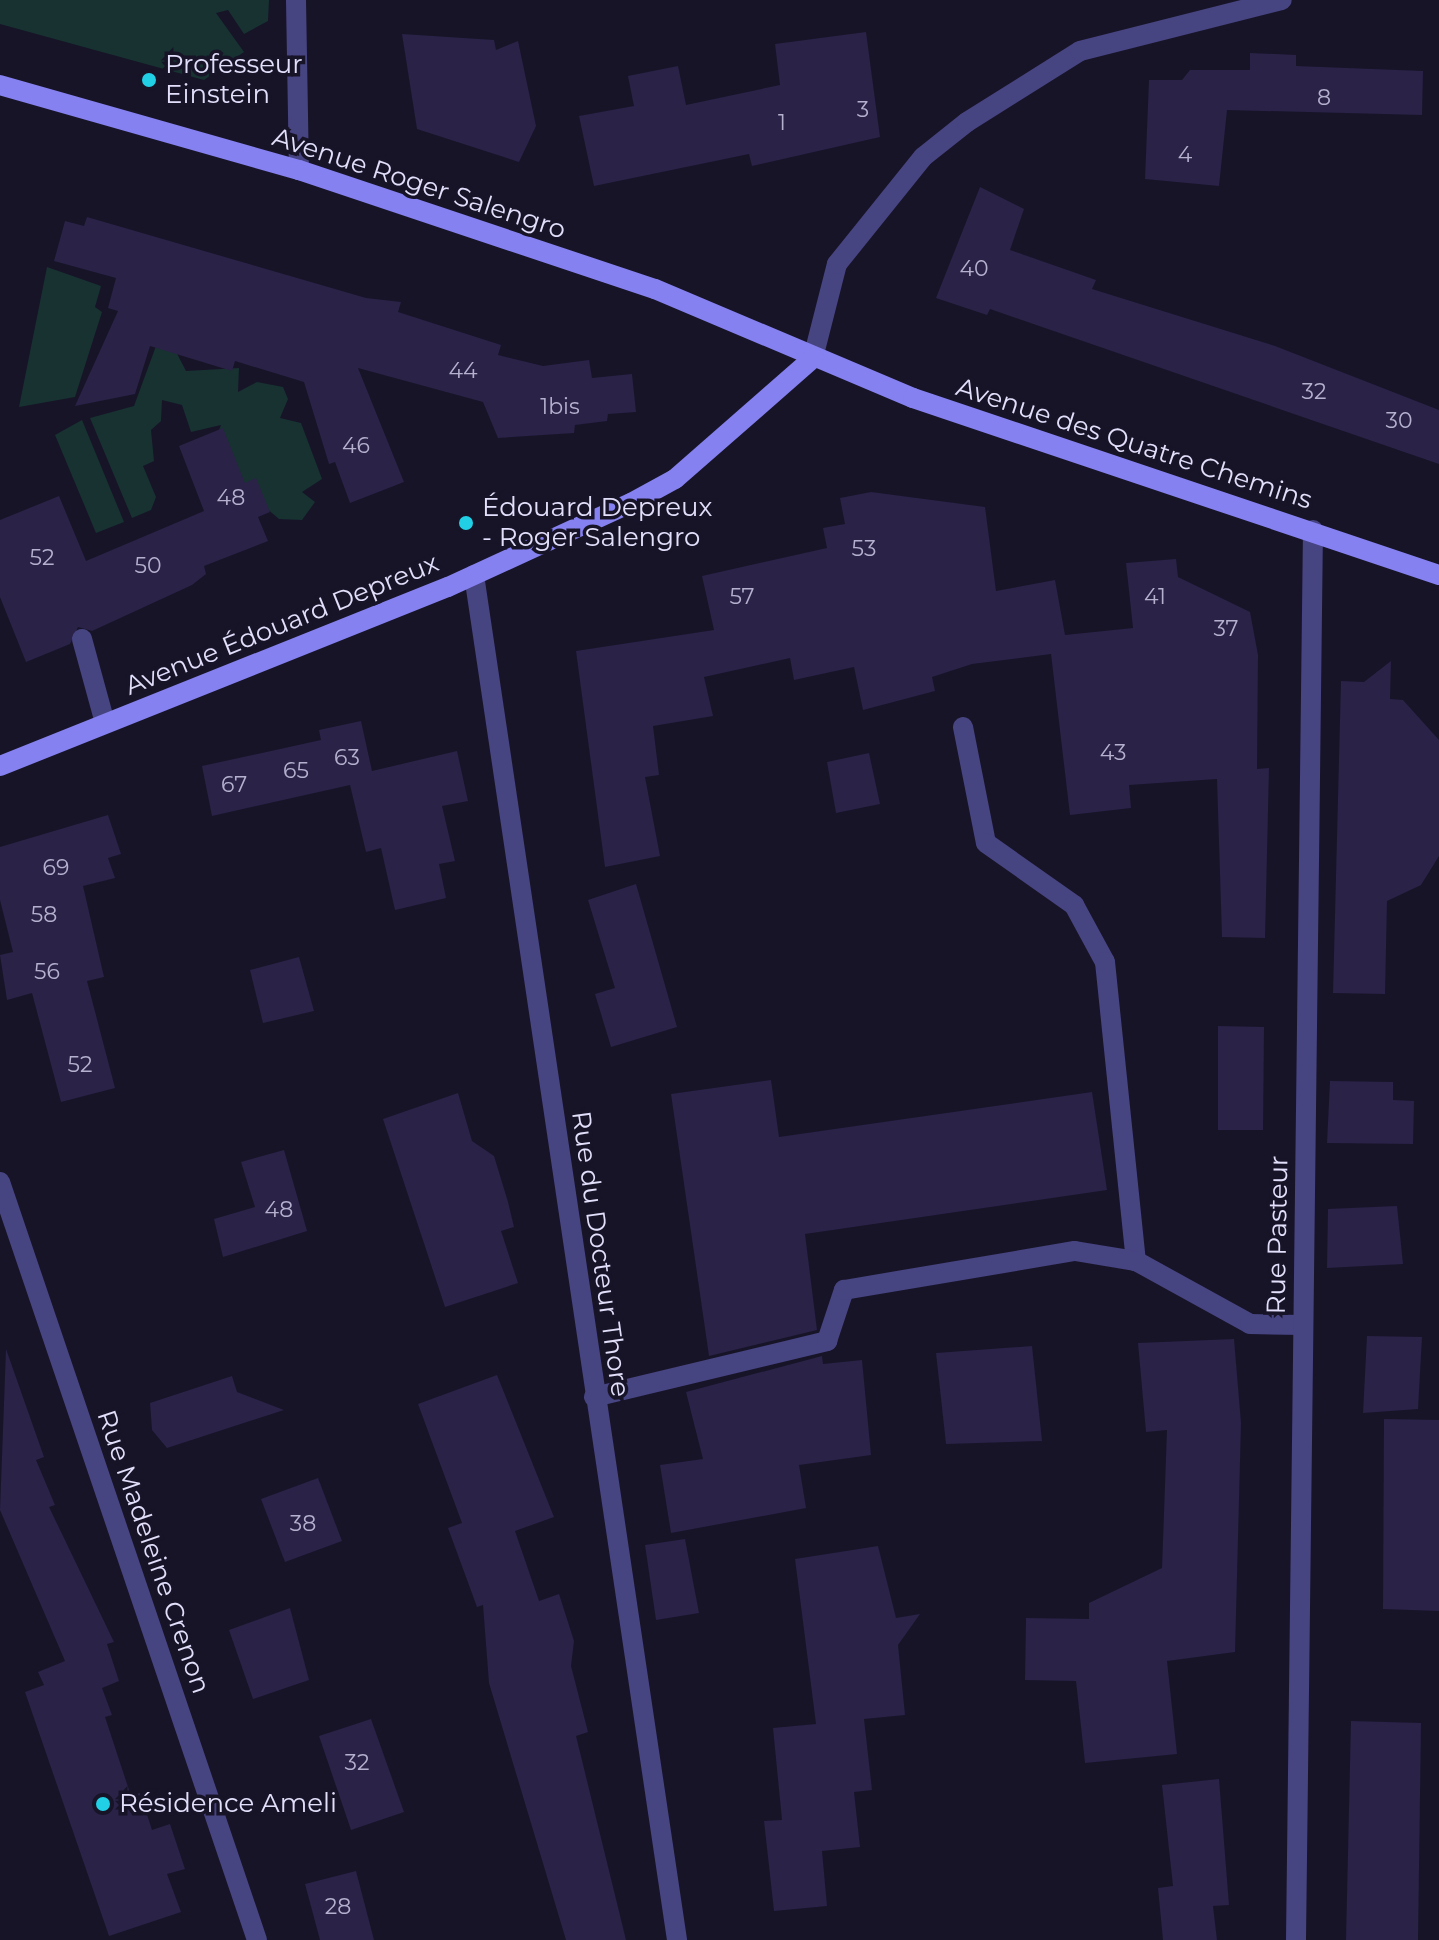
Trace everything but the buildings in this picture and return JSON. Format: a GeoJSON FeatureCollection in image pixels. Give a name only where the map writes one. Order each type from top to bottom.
{"type":"FeatureCollection","features":[{"type":"Feature","properties":{"kind":"main road","name":"Avenue Roger Salengro"},"geometry":{"type":"LineString","coordinates":[[0,85],[299,170],[655,289],[813,358]]}},
{"type":"Feature","properties":{"kind":"main road","name":"Avenue des Quatre Chemins"},"geometry":{"type":"LineString","coordinates":[[813,358],[1439,575]]}},
{"type":"Feature","properties":{"kind":"main road","name":"Avenue Édouard Depreux"},"geometry":{"type":"LineString","coordinates":[[0,766],[474,575],[675,479],[813,358]]}},
{"type":"Feature","properties":{"kind":"street"},"geometry":{"type":"LineString","coordinates":[[296,0],[299,170]]}},
{"type":"Feature","properties":{"kind":"street"},"geometry":{"type":"LineString","coordinates":[[813,358],[837,264],[923,157],[956,131],[1080,51],[1272,1]]}},
{"type":"Feature","properties":{"kind":"street","name":"Rue Pasteur"},"geometry":{"type":"LineString","coordinates":[[1296,1940],[1313,530]]}},
{"type":"Feature","properties":{"kind":"street","name":"Rue du Docteur Thore"},"geometry":{"type":"LineString","coordinates":[[474,575],[677,1940]]}},
{"type":"Feature","properties":{"kind":"street"},"geometry":{"type":"LineString","coordinates":[[82,639],[105,723]]}},
{"type":"Feature","properties":{"kind":"street"},"geometry":{"type":"LineString","coordinates":[[963,727],[986,843],[1074,905],[1105,962],[1136,1261]]}},
{"type":"Feature","properties":{"kind":"street","name":"Rue Madeleine Crenon"},"geometry":{"type":"LineString","coordinates":[[0,1182],[257,1940]]}},
{"type":"Feature","properties":{"kind":"street"},"geometry":{"type":"LineString","coordinates":[[594,1397],[827,1341],[844,1290],[1075,1251],[1136,1261],[1250,1324],[1303,1325]]}},
{"type":"Feature","properties":{"kind":"green space"},"geometry":{"type":"Polygon","coordinates":[[[0,0],[269,0],[268,21],[244,34],[228,10],[216,13],[244,52],[204,80],[0,24],[0,0]]]}},
{"type":"Feature","properties":{"kind":"green space"},"geometry":{"type":"Polygon","coordinates":[[[47,267],[101,286],[95,307],[102,312],[75,397],[19,407],[47,267]]]}},
{"type":"Feature","properties":{"kind":"green space"},"geometry":{"type":"Polygon","coordinates":[[[172,344],[186,371],[239,368],[238,392],[257,382],[283,387],[288,399],[280,418],[301,423],[322,479],[302,492],[315,502],[302,520],[279,519],[252,496],[215,440],[221,425],[191,432],[182,405],[162,400],[161,421],[151,430],[154,461],[143,466],[156,497],[151,510],[132,518],[90,418],[134,406],[156,346],[172,344]]]}},
{"type":"Feature","properties":{"kind":"green space"},"geometry":{"type":"Polygon","coordinates":[[[82,420],[124,522],[96,533],[55,435],[82,420]]]}},
{"type":"Feature","properties":{"kind":"place","name":"Professeur Einstein"},"geometry":{"type":"Point","coordinates":[149,80]}},
{"type":"Feature","properties":{"kind":"place","name":"Édouard Depreux - Roger Salengro"},"geometry":{"type":"Point","coordinates":[466,523]}},
{"type":"Feature","properties":{"kind":"place","name":"Résidence Ameli"},"geometry":{"type":"Point","coordinates":[103,1804]}}]}
